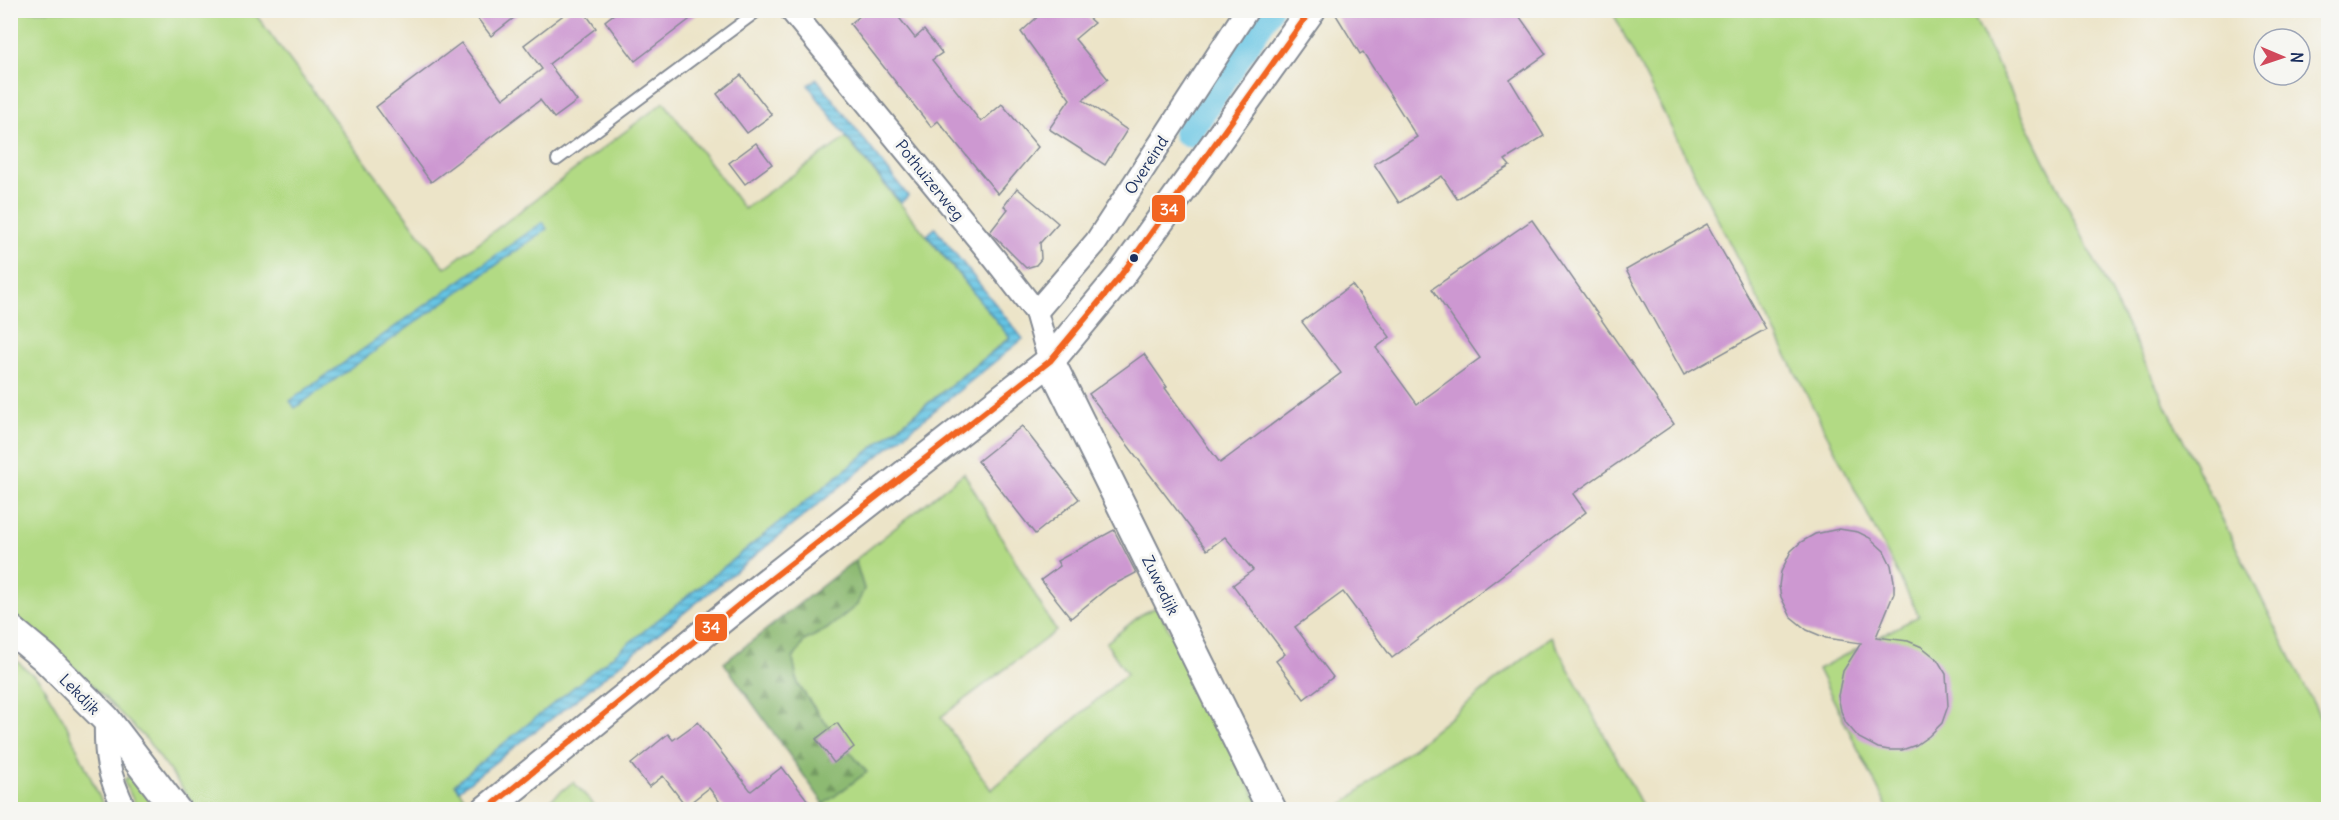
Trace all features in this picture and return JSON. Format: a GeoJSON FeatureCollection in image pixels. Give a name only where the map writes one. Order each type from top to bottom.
{"type":"FeatureCollection","features":[{"type":"Feature","properties":{"kind":"street","name":"Pothuizerweg"},"geometry":{"type":"LineString","coordinates":[[791,10],[1036,312],[1050,361]]}},
{"type":"Feature","properties":{"kind":"street","name":"Overeind"},"geometry":{"type":"LineString","coordinates":[[1036,312],[1096,242],[1247,10]]}},
{"type":"Feature","properties":{"kind":"street"},"geometry":{"type":"LineString","coordinates":[[486,810],[761,587],[1050,361],[1119,278],[1311,10]]}},
{"type":"Feature","properties":{"kind":"street","name":"Zuwedijk"},"geometry":{"type":"LineString","coordinates":[[1050,361],[1272,810]]}},
{"type":"Feature","properties":{"kind":"street","name":"Lekdijk"},"geometry":{"type":"LineString","coordinates":[[10,629],[45,658],[106,719],[105,749],[109,772],[125,810]]}},
{"type":"Feature","properties":{"kind":"street"},"geometry":{"type":"LineString","coordinates":[[106,719],[176,810]]}},
{"type":"Feature","properties":{"kind":"lane"},"geometry":{"type":"LineString","coordinates":[[557,160],[759,10]]}},
{"type":"Feature","properties":{"kind":"green space"},"geometry":{"type":"Polygon","coordinates":[[[10,11],[253,11],[445,268],[664,102],[744,209],[846,138],[1010,337],[455,784],[470,806],[465,809],[197,809],[147,740],[77,670],[11,613],[10,11]]]}},
{"type":"Feature","properties":{"kind":"green space"},"geometry":{"type":"Polygon","coordinates":[[[1612,11],[1971,11],[2328,733],[2328,809],[1888,809],[1818,669],[1919,616],[1612,11]]]}},
{"type":"Feature","properties":{"kind":"green space"},"geometry":{"type":"Polygon","coordinates":[[[964,473],[1056,631],[941,717],[991,790],[1127,674],[1106,643],[1142,614],[1157,607],[1262,809],[817,809],[866,772],[820,716],[798,684],[793,659],[804,641],[827,629],[864,589],[855,560],[964,473]]]}},
{"type":"Feature","properties":{"kind":"green space"},"geometry":{"type":"Polygon","coordinates":[[[855,560],[864,589],[857,605],[827,629],[804,641],[793,659],[798,685],[820,716],[867,772],[824,804],[724,663],[855,560]]]}},
{"type":"Feature","properties":{"kind":"green space"},"geometry":{"type":"Polygon","coordinates":[[[1551,636],[1644,809],[1337,809],[1551,636]]]}},
{"type":"Feature","properties":{"kind":"green space"},"geometry":{"type":"Polygon","coordinates":[[[11,656],[40,681],[65,722],[105,809],[12,809],[11,656]]]}},
{"type":"Feature","properties":{"kind":"green space"},"geometry":{"type":"Polygon","coordinates":[[[132,775],[161,809],[138,809],[123,780],[132,775]]]}},
{"type":"Feature","properties":{"kind":"green space"},"geometry":{"type":"Polygon","coordinates":[[[573,782],[598,809],[539,809],[573,782]]]}},
{"type":"Feature","properties":{"kind":"water"},"geometry":{"type":"Polygon","coordinates":[[[817,79],[908,196],[901,203],[847,138],[808,85],[817,79]]]}},
{"type":"Feature","properties":{"kind":"water"},"geometry":{"type":"Polygon","coordinates":[[[543,222],[547,229],[295,408],[290,401],[543,222]]]}},
{"type":"Feature","properties":{"kind":"water"},"geometry":{"type":"Polygon","coordinates":[[[935,228],[1023,339],[581,696],[459,790],[455,784],[499,747],[1010,338],[927,235],[935,228]]]}},
{"type":"Feature","properties":{"kind":"building"},"geometry":{"type":"Polygon","coordinates":[[[471,10],[524,10],[491,36],[471,10]]]}},
{"type":"Feature","properties":{"kind":"building"},"geometry":{"type":"Polygon","coordinates":[[[570,10],[583,10],[596,28],[549,64],[577,101],[554,118],[540,100],[431,182],[376,107],[461,43],[503,99],[542,69],[524,45],[570,10]]]}},
{"type":"Feature","properties":{"kind":"building"},"geometry":{"type":"Polygon","coordinates":[[[619,10],[702,10],[635,61],[605,21],[619,10]]]}},
{"type":"Feature","properties":{"kind":"building"},"geometry":{"type":"Polygon","coordinates":[[[867,10],[893,10],[915,38],[924,30],[942,53],[932,60],[981,122],[1002,104],[1038,147],[998,194],[938,121],[931,127],[850,24],[867,10]]]}},
{"type":"Feature","properties":{"kind":"building"},"geometry":{"type":"Polygon","coordinates":[[[1045,10],[1079,10],[1094,23],[1075,39],[1108,79],[1083,100],[1127,130],[1105,165],[1049,129],[1070,99],[1021,32],[1045,10]]]}},
{"type":"Feature","properties":{"kind":"building"},"geometry":{"type":"Polygon","coordinates":[[[1333,10],[1515,10],[1546,54],[1510,80],[1544,136],[1505,160],[1510,166],[1457,199],[1442,176],[1399,203],[1374,164],[1417,137],[1363,52],[1360,54],[1333,10]]]}},
{"type":"Feature","properties":{"kind":"building"},"geometry":{"type":"Polygon","coordinates":[[[741,75],[772,115],[747,133],[717,94],[741,75]]]}},
{"type":"Feature","properties":{"kind":"building"},"geometry":{"type":"Polygon","coordinates":[[[756,143],[772,164],[745,184],[729,163],[756,143]]]}},
{"type":"Feature","properties":{"kind":"building"},"geometry":{"type":"Polygon","coordinates":[[[1017,188],[1058,223],[1040,243],[1041,259],[1036,265],[1026,268],[990,232],[1008,209],[1004,206],[1017,188]]]}},
{"type":"Feature","properties":{"kind":"building"},"geometry":{"type":"Polygon","coordinates":[[[1532,220],[1674,424],[1573,494],[1586,512],[1392,658],[1343,592],[1295,627],[1333,677],[1304,699],[1276,661],[1285,654],[1233,585],[1253,570],[1225,537],[1207,550],[1089,394],[1144,354],[1167,387],[1165,388],[1220,463],[1341,373],[1302,322],[1352,285],[1390,337],[1376,348],[1417,404],[1480,358],[1432,289],[1532,220]]]}},
{"type":"Feature","properties":{"kind":"building"},"geometry":{"type":"Polygon","coordinates":[[[1707,224],[1766,329],[1684,375],[1626,270],[1707,224]]]}},
{"type":"Feature","properties":{"kind":"building"},"geometry":{"type":"Polygon","coordinates":[[[1022,426],[1079,499],[1035,534],[978,461],[1022,426]]]}},
{"type":"Feature","properties":{"kind":"building"},"geometry":{"type":"Polygon","coordinates":[[[1839,529],[1858,532],[1870,538],[1884,551],[1891,565],[1894,593],[1876,637],[1908,641],[1922,647],[1937,659],[1946,674],[1948,706],[1942,723],[1916,745],[1902,750],[1878,748],[1859,738],[1846,723],[1841,711],[1838,696],[1843,671],[1861,643],[1826,638],[1807,630],[1791,617],[1781,597],[1779,586],[1781,572],[1791,551],[1815,534],[1839,529]]]}},
{"type":"Feature","properties":{"kind":"building"},"geometry":{"type":"Polygon","coordinates":[[[1114,530],[1136,573],[1109,587],[1071,618],[1041,580],[1060,566],[1057,561],[1114,530]]]}},
{"type":"Feature","properties":{"kind":"building"},"geometry":{"type":"Polygon","coordinates":[[[698,722],[751,791],[782,767],[815,810],[726,810],[709,788],[686,806],[663,776],[649,787],[631,764],[668,734],[673,740],[698,722]]]}},
{"type":"Feature","properties":{"kind":"building"},"geometry":{"type":"Polygon","coordinates":[[[837,723],[854,747],[834,763],[816,739],[837,723]]]}},
{"type":"Feature","properties":{"kind":"waterway"},"geometry":{"type":"LineString","coordinates":[[1188,132],[1267,10]]}},
{"type":"Feature","properties":{"kind":"transit line","name":"34"},"geometry":{"type":"LineString","coordinates":[[486,810],[761,587],[1050,361],[1119,278],[1311,10]]}}]}
